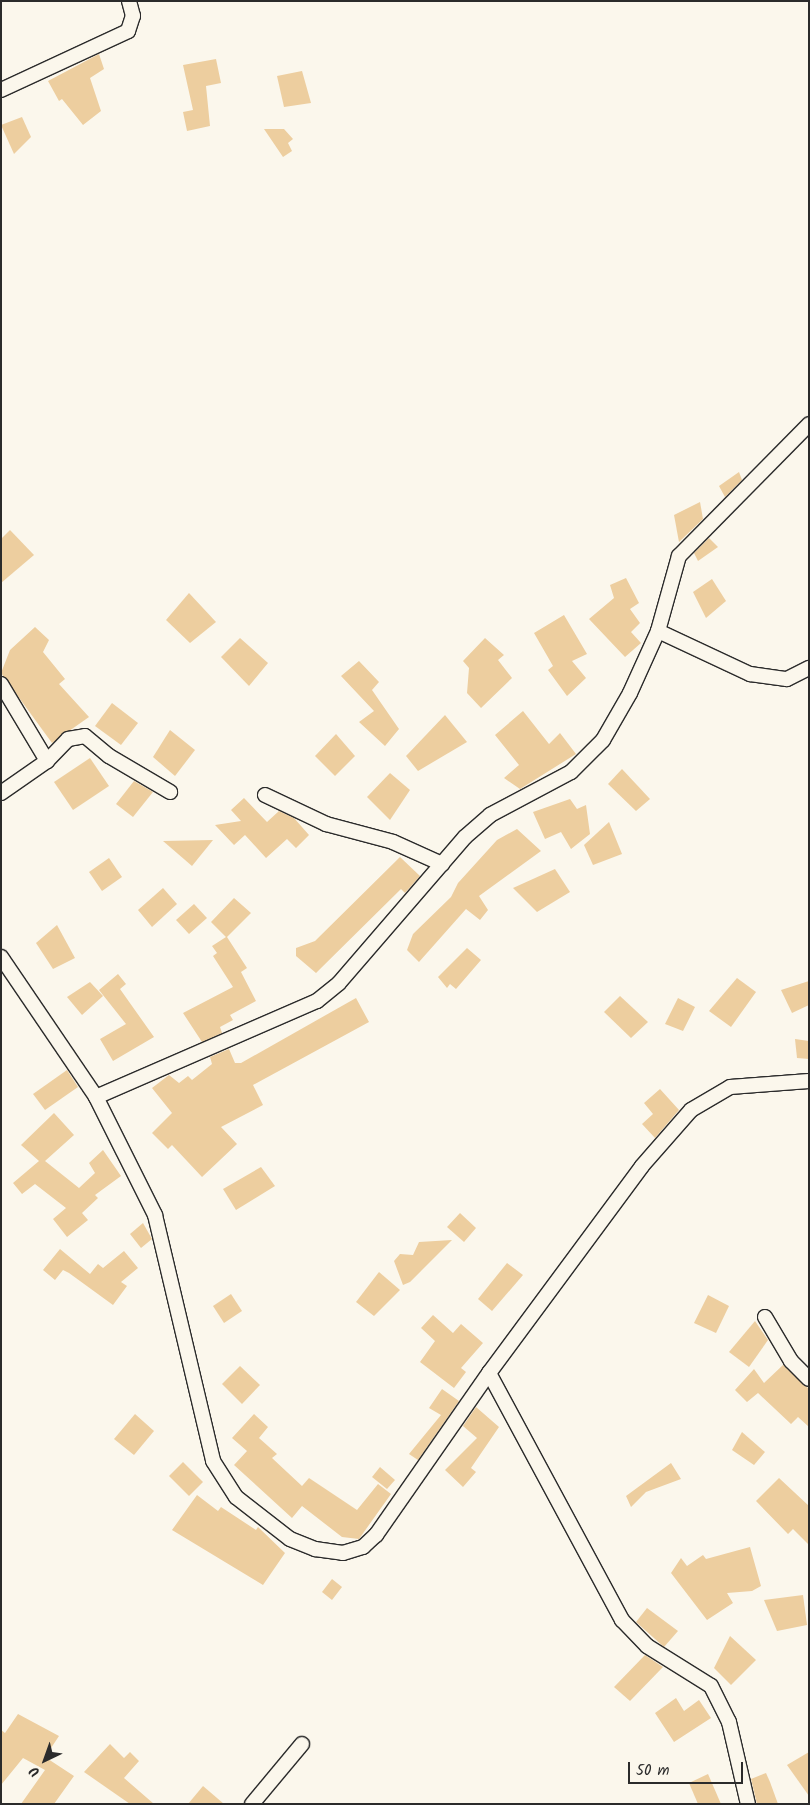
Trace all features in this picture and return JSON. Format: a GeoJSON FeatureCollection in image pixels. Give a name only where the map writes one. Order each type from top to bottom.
{"type":"FeatureCollection","features":[{"type":"Feature","properties":{"kind":"street"},"geometry":{"type":"LineString","coordinates":[[1,90],[128,32],[133,16],[129,1]]}},
{"type":"Feature","properties":{"kind":"street"},"geometry":{"type":"LineString","coordinates":[[96,1097],[317,1001],[340,983],[442,864],[490,815],[571,772],[603,740],[658,631],[679,556],[809,424]]}},
{"type":"Feature","properties":{"kind":"street"},"geometry":{"type":"LineString","coordinates":[[658,631],[750,674],[787,678],[809,668]]}},
{"type":"Feature","properties":{"kind":"street"},"geometry":{"type":"LineString","coordinates":[[1,684],[47,761]]}},
{"type":"Feature","properties":{"kind":"street"},"geometry":{"type":"LineString","coordinates":[[1,793],[47,761],[68,739],[85,736],[109,756],[170,792]]}},
{"type":"Feature","properties":{"kind":"street"},"geometry":{"type":"LineString","coordinates":[[265,795],[326,824],[393,842],[442,864]]}},
{"type":"Feature","properties":{"kind":"street"},"geometry":{"type":"LineString","coordinates":[[1,957],[96,1097],[155,1214],[213,1461],[236,1497],[290,1539],[315,1549],[343,1553],[363,1547],[388,1519],[489,1373],[642,1166],[690,1110],[730,1087],[809,1081]]}},
{"type":"Feature","properties":{"kind":"street"},"geometry":{"type":"LineString","coordinates":[[765,1317],[782,1348],[809,1379]]}},
{"type":"Feature","properties":{"kind":"street"},"geometry":{"type":"LineString","coordinates":[[489,1373],[622,1620],[647,1646],[711,1686],[729,1722],[748,1804]]}},
{"type":"Feature","properties":{"kind":"street"},"geometry":{"type":"LineString","coordinates":[[252,1804],[302,1744]]}},
{"type":"Feature","properties":{"kind":"building"},"geometry":{"type":"Polygon","coordinates":[[[99,54],[104,69],[90,78],[101,111],[83,125],[62,99],[59,101],[48,81],[99,54]]]}},
{"type":"Feature","properties":{"kind":"building"},"geometry":{"type":"Polygon","coordinates":[[[216,59],[221,83],[206,86],[210,126],[187,131],[183,112],[193,110],[183,65],[216,59]]]}},
{"type":"Feature","properties":{"kind":"building"},"geometry":{"type":"Polygon","coordinates":[[[302,71],[311,103],[284,107],[277,76],[302,71]]]}},
{"type":"Feature","properties":{"kind":"building"},"geometry":{"type":"Polygon","coordinates":[[[22,117],[31,137],[14,154],[1,125],[22,117]]]}},
{"type":"Feature","properties":{"kind":"building"},"geometry":{"type":"Polygon","coordinates":[[[264,129],[284,129],[293,139],[288,143],[292,151],[283,157],[264,129]]]}},
{"type":"Feature","properties":{"kind":"building"},"geometry":{"type":"Polygon","coordinates":[[[739,472],[742,480],[725,497],[719,486],[739,472]]]}},
{"type":"Feature","properties":{"kind":"building"},"geometry":{"type":"Polygon","coordinates":[[[700,502],[703,519],[679,542],[674,515],[700,502]]]}},
{"type":"Feature","properties":{"kind":"building"},"geometry":{"type":"Polygon","coordinates":[[[10,530],[34,555],[1,583],[1,539],[10,530]]]}},
{"type":"Feature","properties":{"kind":"building"},"geometry":{"type":"Polygon","coordinates":[[[709,538],[718,547],[698,561],[694,553],[709,538]]]}},
{"type":"Feature","properties":{"kind":"building"},"geometry":{"type":"Polygon","coordinates":[[[626,578],[639,603],[630,609],[640,623],[631,632],[641,643],[625,657],[589,619],[614,598],[610,585],[626,578]]]}},
{"type":"Feature","properties":{"kind":"building"},"geometry":{"type":"Polygon","coordinates":[[[712,579],[726,601],[706,618],[693,592],[712,579]]]}},
{"type":"Feature","properties":{"kind":"building"},"geometry":{"type":"Polygon","coordinates":[[[189,593],[216,622],[190,643],[166,620],[189,593]]]}},
{"type":"Feature","properties":{"kind":"building"},"geometry":{"type":"Polygon","coordinates":[[[564,615],[587,654],[572,661],[586,678],[567,696],[548,670],[553,666],[534,633],[564,615]]]}},
{"type":"Feature","properties":{"kind":"building"},"geometry":{"type":"Polygon","coordinates":[[[35,627],[49,640],[43,652],[65,679],[59,684],[89,717],[52,743],[1,673],[10,650],[35,627]]]}},
{"type":"Feature","properties":{"kind":"building"},"geometry":{"type":"Polygon","coordinates":[[[240,638],[268,663],[249,686],[221,657],[240,638]]]}},
{"type":"Feature","properties":{"kind":"building"},"geometry":{"type":"Polygon","coordinates":[[[485,638],[504,655],[498,660],[512,678],[481,708],[467,693],[469,668],[463,661],[485,638]]]}},
{"type":"Feature","properties":{"kind":"building"},"geometry":{"type":"Polygon","coordinates":[[[359,661],[379,682],[372,690],[399,729],[385,746],[359,722],[374,711],[341,676],[359,661]]]}},
{"type":"Feature","properties":{"kind":"building"},"geometry":{"type":"Polygon","coordinates":[[[112,703],[138,723],[121,745],[95,726],[112,703]]]}},
{"type":"Feature","properties":{"kind":"building"},"geometry":{"type":"Polygon","coordinates":[[[523,711],[549,744],[560,733],[576,754],[520,789],[504,778],[519,765],[495,735],[523,711]]]}},
{"type":"Feature","properties":{"kind":"building"},"geometry":{"type":"Polygon","coordinates":[[[445,715],[467,742],[418,771],[406,756],[445,715]]]}},
{"type":"Feature","properties":{"kind":"building"},"geometry":{"type":"Polygon","coordinates":[[[170,730],[195,750],[175,776],[153,757],[170,730]]]}},
{"type":"Feature","properties":{"kind":"building"},"geometry":{"type":"Polygon","coordinates":[[[336,734],[355,756],[335,776],[315,756],[336,734]]]}},
{"type":"Feature","properties":{"kind":"building"},"geometry":{"type":"Polygon","coordinates":[[[90,758],[109,786],[73,810],[54,782],[90,758]]]}},
{"type":"Feature","properties":{"kind":"building"},"geometry":{"type":"Polygon","coordinates":[[[622,769],[650,799],[636,811],[608,784],[622,769]]]}},
{"type":"Feature","properties":{"kind":"building"},"geometry":{"type":"Polygon","coordinates":[[[390,773],[410,790],[390,820],[367,797],[390,773]]]}},
{"type":"Feature","properties":{"kind":"building"},"geometry":{"type":"Polygon","coordinates":[[[134,781],[153,792],[133,817],[116,804],[134,781]]]}},
{"type":"Feature","properties":{"kind":"building"},"geometry":{"type":"Polygon","coordinates":[[[244,798],[267,822],[279,811],[294,818],[309,835],[296,848],[287,839],[266,858],[245,835],[234,845],[215,825],[241,821],[231,810],[244,798]]]}},
{"type":"Feature","properties":{"kind":"building"},"geometry":{"type":"Polygon","coordinates":[[[570,799],[577,809],[586,805],[590,834],[571,849],[561,832],[545,839],[533,812],[570,799]]]}},
{"type":"Feature","properties":{"kind":"building"},"geometry":{"type":"Polygon","coordinates":[[[609,822],[622,854],[593,865],[584,845],[609,822]]]}},
{"type":"Feature","properties":{"kind":"building"},"geometry":{"type":"Polygon","coordinates":[[[517,829],[541,851],[479,896],[488,910],[480,920],[466,909],[419,962],[407,950],[413,934],[451,897],[458,883],[497,840],[517,829]]]}},
{"type":"Feature","properties":{"kind":"building"},"geometry":{"type":"Polygon","coordinates":[[[213,840],[192,866],[163,841],[213,840]]]}},
{"type":"Feature","properties":{"kind":"building"},"geometry":{"type":"Polygon","coordinates":[[[400,857],[420,876],[405,893],[401,889],[316,973],[296,956],[296,948],[315,941],[400,857]]]}},
{"type":"Feature","properties":{"kind":"building"},"geometry":{"type":"Polygon","coordinates":[[[109,858],[122,877],[102,891],[89,872],[109,858]]]}},
{"type":"Feature","properties":{"kind":"building"},"geometry":{"type":"Polygon","coordinates":[[[555,869],[570,892],[537,912],[513,888],[555,869]]]}},
{"type":"Feature","properties":{"kind":"building"},"geometry":{"type":"Polygon","coordinates":[[[163,888],[177,904],[152,927],[138,910],[163,888]]]}},
{"type":"Feature","properties":{"kind":"building"},"geometry":{"type":"Polygon","coordinates":[[[234,898],[251,913],[227,937],[247,968],[241,972],[256,1001],[230,1015],[233,1020],[220,1027],[222,1033],[202,1042],[183,1013],[233,987],[213,956],[217,953],[212,946],[226,937],[211,922],[234,898]]]}},
{"type":"Feature","properties":{"kind":"building"},"geometry":{"type":"Polygon","coordinates":[[[194,904],[207,918],[189,934],[176,920],[194,904]]]}},
{"type":"Feature","properties":{"kind":"building"},"geometry":{"type":"Polygon","coordinates":[[[57,925],[75,958],[53,969],[36,943],[57,925]]]}},
{"type":"Feature","properties":{"kind":"building"},"geometry":{"type":"Polygon","coordinates":[[[467,948],[481,960],[456,989],[450,984],[447,988],[438,977],[467,948]]]}},
{"type":"Feature","properties":{"kind":"building"},"geometry":{"type":"Polygon","coordinates":[[[118,974],[126,984],[120,989],[154,1037],[113,1061],[100,1039],[126,1024],[99,990],[118,974]]]}},
{"type":"Feature","properties":{"kind":"building"},"geometry":{"type":"Polygon","coordinates":[[[737,978],[756,992],[731,1027],[709,1011],[737,978]]]}},
{"type":"Feature","properties":{"kind":"building"},"geometry":{"type":"Polygon","coordinates":[[[809,981],[809,1005],[792,1013],[781,990],[809,981]]]}},
{"type":"Feature","properties":{"kind":"building"},"geometry":{"type":"Polygon","coordinates":[[[90,982],[103,996],[82,1015],[67,997],[90,982]]]}},
{"type":"Feature","properties":{"kind":"building"},"geometry":{"type":"Polygon","coordinates":[[[620,996],[648,1022],[631,1038],[604,1012],[620,996]]]}},
{"type":"Feature","properties":{"kind":"building"},"geometry":{"type":"Polygon","coordinates":[[[356,998],[369,1022],[253,1085],[263,1105],[221,1127],[237,1144],[202,1177],[172,1145],[168,1149],[152,1133],[172,1113],[152,1088],[169,1075],[179,1083],[188,1076],[192,1080],[212,1064],[210,1057],[229,1049],[235,1063],[241,1063],[356,998]]]}},
{"type":"Feature","properties":{"kind":"building"},"geometry":{"type":"Polygon","coordinates":[[[678,998],[695,1007],[683,1031],[665,1024],[678,998]]]}},
{"type":"Feature","properties":{"kind":"building"},"geometry":{"type":"Polygon","coordinates":[[[795,1039],[809,1041],[809,1059],[797,1058],[795,1039]]]}},
{"type":"Feature","properties":{"kind":"building"},"geometry":{"type":"Polygon","coordinates":[[[67,1070],[78,1087],[45,1110],[33,1094],[67,1070]]]}},
{"type":"Feature","properties":{"kind":"building"},"geometry":{"type":"Polygon","coordinates":[[[660,1089],[679,1110],[655,1138],[642,1124],[653,1114],[644,1103],[660,1089]]]}},
{"type":"Feature","properties":{"kind":"building"},"geometry":{"type":"Polygon","coordinates":[[[54,1113],[74,1135],[45,1161],[79,1188],[95,1173],[89,1163],[103,1150],[121,1176],[95,1195],[98,1198],[82,1213],[88,1220],[67,1237],[53,1219],[66,1208],[35,1184],[22,1194],[13,1183],[39,1161],[21,1145],[54,1113]]]}},
{"type":"Feature","properties":{"kind":"building"},"geometry":{"type":"Polygon","coordinates":[[[261,1167],[275,1186],[236,1210],[223,1189],[261,1167]]]}},
{"type":"Feature","properties":{"kind":"building"},"geometry":{"type":"Polygon","coordinates":[[[460,1213],[476,1228],[464,1242],[447,1227],[460,1213]]]}},
{"type":"Feature","properties":{"kind":"building"},"geometry":{"type":"Polygon","coordinates":[[[143,1223],[152,1239],[141,1248],[130,1234],[143,1223]]]}},
{"type":"Feature","properties":{"kind":"building"},"geometry":{"type":"Polygon","coordinates":[[[452,1240],[410,1282],[403,1285],[394,1261],[400,1254],[413,1255],[419,1242],[452,1240]]]}},
{"type":"Feature","properties":{"kind":"building"},"geometry":{"type":"Polygon","coordinates":[[[60,1249],[90,1274],[98,1264],[103,1268],[124,1251],[138,1268],[121,1282],[127,1286],[113,1305],[63,1270],[55,1280],[43,1270],[60,1249]]]}},
{"type":"Feature","properties":{"kind":"building"},"geometry":{"type":"Polygon","coordinates":[[[507,1263],[523,1275],[492,1311],[478,1299],[507,1263]]]}},
{"type":"Feature","properties":{"kind":"building"},"geometry":{"type":"Polygon","coordinates":[[[379,1272],[400,1290],[374,1316],[356,1302],[379,1272]]]}},
{"type":"Feature","properties":{"kind":"building"},"geometry":{"type":"Polygon","coordinates":[[[231,1294],[242,1311],[224,1323],[213,1306],[231,1294]]]}},
{"type":"Feature","properties":{"kind":"building"},"geometry":{"type":"Polygon","coordinates":[[[708,1295],[729,1306],[716,1333],[694,1323],[708,1295]]]}},
{"type":"Feature","properties":{"kind":"building"},"geometry":{"type":"Polygon","coordinates":[[[433,1315],[453,1333],[461,1324],[483,1343],[461,1368],[466,1372],[454,1388],[420,1362],[435,1341],[421,1328],[433,1315]]]}},
{"type":"Feature","properties":{"kind":"building"},"geometry":{"type":"Polygon","coordinates":[[[755,1321],[768,1340],[749,1367],[729,1352],[755,1321]]]}},
{"type":"Feature","properties":{"kind":"building"},"geometry":{"type":"Polygon","coordinates":[[[783,1365],[809,1389],[809,1427],[798,1417],[791,1424],[758,1393],[747,1402],[735,1390],[754,1369],[764,1383],[783,1365]]]}},
{"type":"Feature","properties":{"kind":"building"},"geometry":{"type":"Polygon","coordinates":[[[240,1366],[260,1385],[242,1404],[222,1384],[240,1366]]]}},
{"type":"Feature","properties":{"kind":"building"},"geometry":{"type":"Polygon","coordinates":[[[442,1389],[459,1401],[418,1460],[409,1454],[441,1415],[429,1408],[442,1389]]]}},
{"type":"Feature","properties":{"kind":"building"},"geometry":{"type":"Polygon","coordinates":[[[476,1407],[499,1427],[471,1468],[476,1472],[463,1487],[445,1470],[477,1438],[463,1426],[476,1407]]]}},
{"type":"Feature","properties":{"kind":"building"},"geometry":{"type":"Polygon","coordinates":[[[135,1414],[154,1431],[134,1455],[114,1439],[135,1414]]]}},
{"type":"Feature","properties":{"kind":"building"},"geometry":{"type":"Polygon","coordinates":[[[254,1414],[268,1427],[259,1438],[277,1454],[272,1458],[302,1486],[309,1478],[357,1510],[378,1484],[391,1494],[359,1539],[342,1537],[302,1506],[292,1518],[234,1465],[247,1451],[232,1438],[254,1414]]]}},
{"type":"Feature","properties":{"kind":"building"},"geometry":{"type":"Polygon","coordinates":[[[742,1432],[765,1452],[754,1465],[732,1450],[742,1432]]]}},
{"type":"Feature","properties":{"kind":"building"},"geometry":{"type":"Polygon","coordinates":[[[183,1462],[203,1482],[189,1496],[169,1476],[183,1462]]]}},
{"type":"Feature","properties":{"kind":"building"},"geometry":{"type":"Polygon","coordinates":[[[671,1463],[681,1479],[646,1492],[631,1507],[626,1496],[671,1463]]]}},
{"type":"Feature","properties":{"kind":"building"},"geometry":{"type":"Polygon","coordinates":[[[380,1467],[395,1480],[387,1489],[372,1477],[380,1467]]]}},
{"type":"Feature","properties":{"kind":"building"},"geometry":{"type":"Polygon","coordinates":[[[779,1478],[809,1506],[809,1545],[793,1529],[788,1534],[756,1501],[779,1478]]]}},
{"type":"Feature","properties":{"kind":"building"},"geometry":{"type":"Polygon","coordinates":[[[197,1495],[218,1511],[221,1507],[256,1530],[258,1527],[285,1553],[263,1585],[172,1530],[197,1495]]]}},
{"type":"Feature","properties":{"kind":"building"},"geometry":{"type":"Polygon","coordinates":[[[750,1547],[761,1586],[752,1591],[727,1593],[733,1603],[707,1620],[671,1573],[681,1558],[687,1566],[703,1555],[706,1559],[750,1547]]]}},
{"type":"Feature","properties":{"kind":"building"},"geometry":{"type":"Polygon","coordinates":[[[332,1579],[342,1587],[332,1600],[322,1592],[332,1579]]]}},
{"type":"Feature","properties":{"kind":"building"},"geometry":{"type":"Polygon","coordinates":[[[803,1595],[807,1625],[777,1631],[764,1600],[803,1595]]]}},
{"type":"Feature","properties":{"kind":"building"},"geometry":{"type":"Polygon","coordinates":[[[647,1608],[678,1631],[664,1647],[636,1622],[647,1608]]]}},
{"type":"Feature","properties":{"kind":"building"},"geometry":{"type":"Polygon","coordinates":[[[730,1636],[756,1660],[731,1685],[714,1668],[730,1636]]]}},
{"type":"Feature","properties":{"kind":"building"},"geometry":{"type":"Polygon","coordinates":[[[645,1655],[663,1667],[630,1701],[614,1687],[645,1655]]]}},
{"type":"Feature","properties":{"kind":"building"},"geometry":{"type":"Polygon","coordinates":[[[676,1698],[684,1711],[699,1700],[711,1718],[674,1742],[655,1713],[676,1698]]]}},
{"type":"Feature","properties":{"kind":"building"},"geometry":{"type":"Polygon","coordinates":[[[18,1714],[59,1736],[45,1757],[74,1776],[54,1804],[21,1804],[45,1770],[23,1758],[1,1785],[1,1730],[5,1733],[18,1714]]]}},
{"type":"Feature","properties":{"kind":"building"},"geometry":{"type":"Polygon","coordinates":[[[110,1744],[124,1758],[130,1752],[139,1761],[124,1778],[154,1804],[130,1804],[84,1772],[110,1744]]]}},
{"type":"Feature","properties":{"kind":"building"},"geometry":{"type":"Polygon","coordinates":[[[809,1752],[809,1796],[787,1765],[809,1752]]]}},
{"type":"Feature","properties":{"kind":"building"},"geometry":{"type":"Polygon","coordinates":[[[766,1773],[778,1804],[757,1804],[751,1779],[766,1773]]]}},
{"type":"Feature","properties":{"kind":"building"},"geometry":{"type":"Polygon","coordinates":[[[708,1774],[721,1804],[698,1804],[689,1783],[708,1774]]]}},
{"type":"Feature","properties":{"kind":"building"},"geometry":{"type":"Polygon","coordinates":[[[203,1786],[224,1804],[188,1804],[203,1786]]]}}]}
